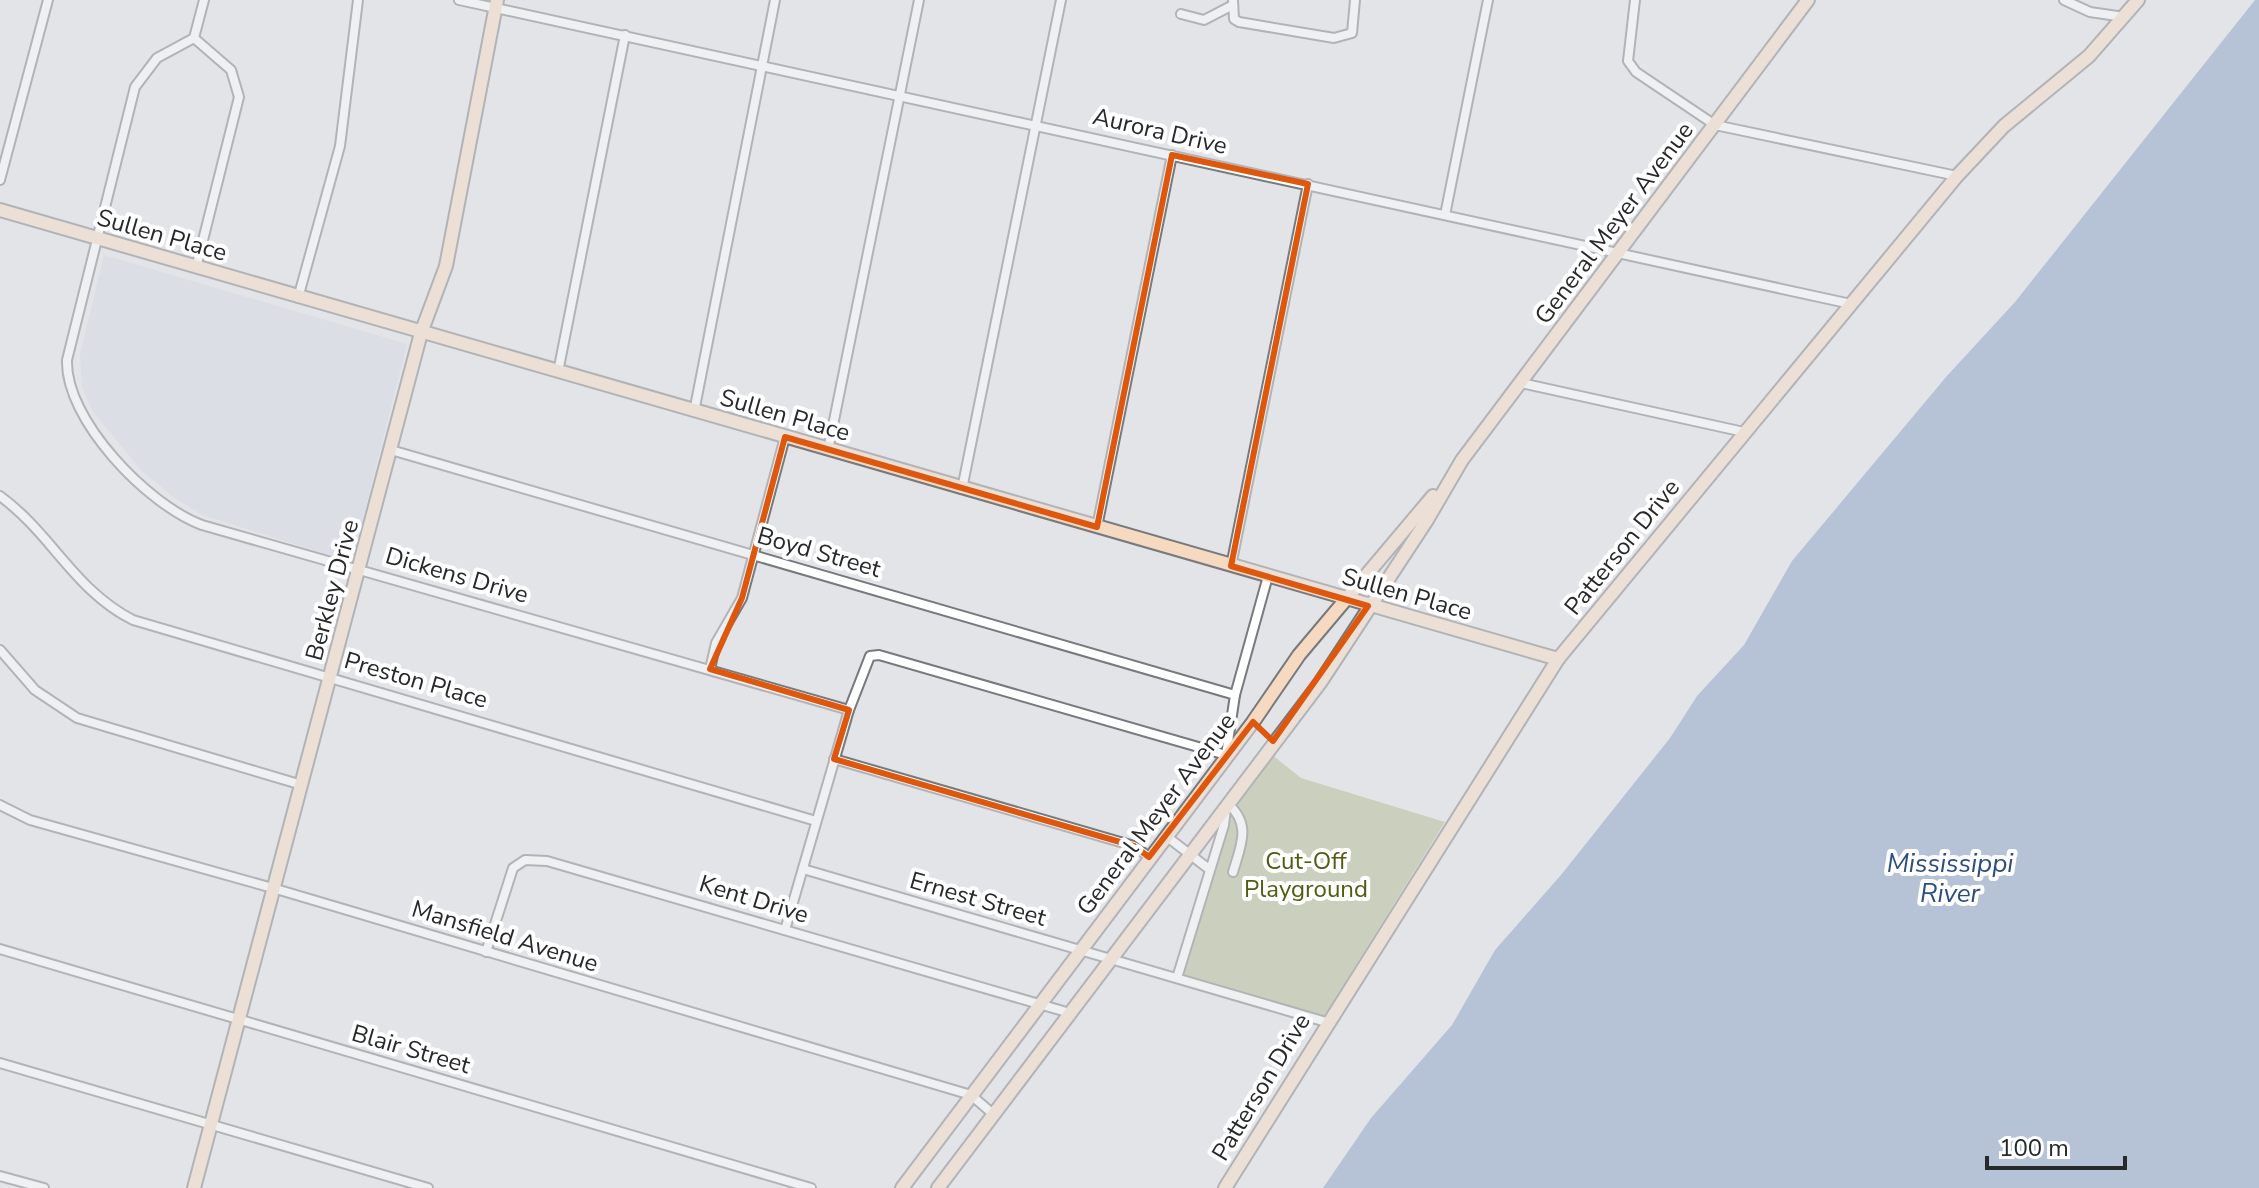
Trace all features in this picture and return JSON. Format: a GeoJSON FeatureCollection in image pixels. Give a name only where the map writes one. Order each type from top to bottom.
{"type":"FeatureCollection","features":[{"type":"Feature","properties":{"kind":"street"},"geometry":{"type":"LineString","coordinates":[[0,180],[48,0]]}},
{"type":"Feature","properties":{"kind":"street"},"geometry":{"type":"LineString","coordinates":[[196,268],[239,97],[231,70],[194,38],[204,0]]}},
{"type":"Feature","properties":{"kind":"street"},"geometry":{"type":"LineString","coordinates":[[298,298],[340,146],[358,0]]}},
{"type":"Feature","properties":{"kind":"street","name":"Aurora Drive"},"geometry":{"type":"LineString","coordinates":[[459,0],[497,4],[625,35],[1851,304]]}},
{"type":"Feature","properties":{"kind":"street"},"geometry":{"type":"LineString","coordinates":[[694,412],[775,0]]}},
{"type":"Feature","properties":{"kind":"street"},"geometry":{"type":"LineString","coordinates":[[828,451],[919,0]]}},
{"type":"Feature","properties":{"kind":"street"},"geometry":{"type":"LineString","coordinates":[[962,489],[1061,0]]}},
{"type":"Feature","properties":{"kind":"street"},"geometry":{"type":"LineString","coordinates":[[1445,215],[1488,0]]}},
{"type":"Feature","properties":{"kind":"street"},"geometry":{"type":"LineString","coordinates":[[1635,0],[1628,61],[1636,72],[1715,125],[1957,176]]}},
{"type":"Feature","properties":{"kind":"street","name":"General Meyer Avenue"},"geometry":{"type":"LineString","coordinates":[[902,1188],[1253,722],[1299,655],[1344,598],[1454,472],[1808,0]]}},
{"type":"Feature","properties":{"kind":"street"},"geometry":{"type":"LineString","coordinates":[[2064,0],[2090,12],[2124,17]]}},
{"type":"Feature","properties":{"kind":"street","name":"Patterson Drive"},"geometry":{"type":"LineString","coordinates":[[1225,1188],[1326,1022],[1558,659],[1957,176],[1990,139],[2089,56],[2138,0]]}},
{"type":"Feature","properties":{"kind":"street"},"geometry":{"type":"LineString","coordinates":[[1181,14],[1204,20],[1233,2],[1234,19],[1239,22],[1334,38],[1352,33],[1354,3]]}},
{"type":"Feature","properties":{"kind":"street","name":"Berkley Drive"},"geometry":{"type":"LineString","coordinates":[[194,1188],[276,889],[421,333],[446,266],[497,4]]}},
{"type":"Feature","properties":{"kind":"street"},"geometry":{"type":"LineString","coordinates":[[558,372],[625,35]]}},
{"type":"Feature","properties":{"kind":"street","name":"Dickens Drive"},"geometry":{"type":"LineString","coordinates":[[194,38],[157,58],[140,77],[95,238],[67,372],[81,412],[108,450],[136,478],[191,520],[849,710]]}},
{"type":"Feature","properties":{"kind":"street"},"geometry":{"type":"LineString","coordinates":[[1097,527],[1172,155]]}},
{"type":"Feature","properties":{"kind":"street"},"geometry":{"type":"LineString","coordinates":[[1231,566],[1308,184]]}},
{"type":"Feature","properties":{"kind":"street","name":"Sullen Place"},"geometry":{"type":"LineString","coordinates":[[0,210],[1558,659]]}},
{"type":"Feature","properties":{"kind":"street"},"geometry":{"type":"LineString","coordinates":[[1521,383],[1744,432]]}},
{"type":"Feature","properties":{"kind":"street"},"geometry":{"type":"LineString","coordinates":[[710,669],[716,643],[742,598],[785,437]]}},
{"type":"Feature","properties":{"kind":"street","name":"Boyd Street"},"geometry":{"type":"LineString","coordinates":[[391,450],[1235,695]]}},
{"type":"Feature","properties":{"kind":"street","name":"General Meyer Avenue"},"geometry":{"type":"LineString","coordinates":[[938,1188],[1273,741],[1320,683],[1427,520],[1454,472]]}},
{"type":"Feature","properties":{"kind":"street","name":"Preston Place"},"geometry":{"type":"LineString","coordinates":[[0,496],[22,513],[88,591],[111,609],[153,627],[816,821]]}},
{"type":"Feature","properties":{"kind":"street"},"geometry":{"type":"LineString","coordinates":[[785,930],[849,710],[867,660],[873,655],[1226,755],[1235,695],[1268,576]]}},
{"type":"Feature","properties":{"kind":"street"},"geometry":{"type":"LineString","coordinates":[[0,650],[35,690],[77,718],[303,785]]}},
{"type":"Feature","properties":{"kind":"street"},"geometry":{"type":"LineString","coordinates":[[1253,722],[1273,741]]}},
{"type":"Feature","properties":{"kind":"street"},"geometry":{"type":"LineString","coordinates":[[834,759],[1134,846],[1149,857]]}},
{"type":"Feature","properties":{"kind":"street"},"geometry":{"type":"LineString","coordinates":[[1177,978],[1224,825],[1227,803]]}},
{"type":"Feature","properties":{"kind":"street"},"geometry":{"type":"LineString","coordinates":[[1227,803],[1241,817],[1243,826],[1233,872]]}},
{"type":"Feature","properties":{"kind":"street","name":"Mansfield Avenue"},"geometry":{"type":"LineString","coordinates":[[0,805],[30,820],[276,889],[971,1095],[993,1114]]}},
{"type":"Feature","properties":{"kind":"street"},"geometry":{"type":"LineString","coordinates":[[1166,836],[1209,869]]}},
{"type":"Feature","properties":{"kind":"street","name":"Kent Drive"},"geometry":{"type":"LineString","coordinates":[[486,952],[509,875],[518,863],[532,859],[574,866],[1070,1013]]}},
{"type":"Feature","properties":{"kind":"street","name":"Ernest Street"},"geometry":{"type":"LineString","coordinates":[[803,869],[1326,1022]]}},
{"type":"Feature","properties":{"kind":"street","name":"Blair Street"},"geometry":{"type":"LineString","coordinates":[[0,949],[811,1188]]}},
{"type":"Feature","properties":{"kind":"street"},"geometry":{"type":"LineString","coordinates":[[0,1063],[428,1188]]}},
{"type":"Feature","properties":{"kind":"street"},"geometry":{"type":"LineString","coordinates":[[0,1176],[44,1188]]}},
{"type":"Feature","properties":{"kind":"highlighted area"},"geometry":{"type":"Polygon","coordinates":[[[1172,155],[1308,184],[1231,566],[1368,606],[1273,741],[1253,722],[1149,857],[1134,846],[834,759],[849,710],[710,669],[742,598],[785,437],[1097,527],[1172,155]]]}},
{"type":"Feature","properties":{"kind":"shaded area"},"geometry":{"type":"Polygon","coordinates":[[[104,255],[407,344],[352,562],[202,515],[172,496],[141,470],[93,412],[82,387],[80,354],[104,255]]]}},
{"type":"Feature","properties":{"kind":"green space","name":"Cut-Off Playground"},"geometry":{"type":"Polygon","coordinates":[[[1271,754],[1301,778],[1445,822],[1323,1018],[1182,976],[1230,814],[1271,754]]]}},
{"type":"Feature","properties":{"kind":"water","name":"Mississippi River"},"geometry":{"type":"Polygon","coordinates":[[[2255,0],[2259,0],[2259,1188],[1323,1188],[1371,1118],[1452,1025],[1495,950],[1561,875],[1670,738],[1697,696],[1744,645],[1792,561],[1946,377],[2015,302],[2255,0]]]}}]}
